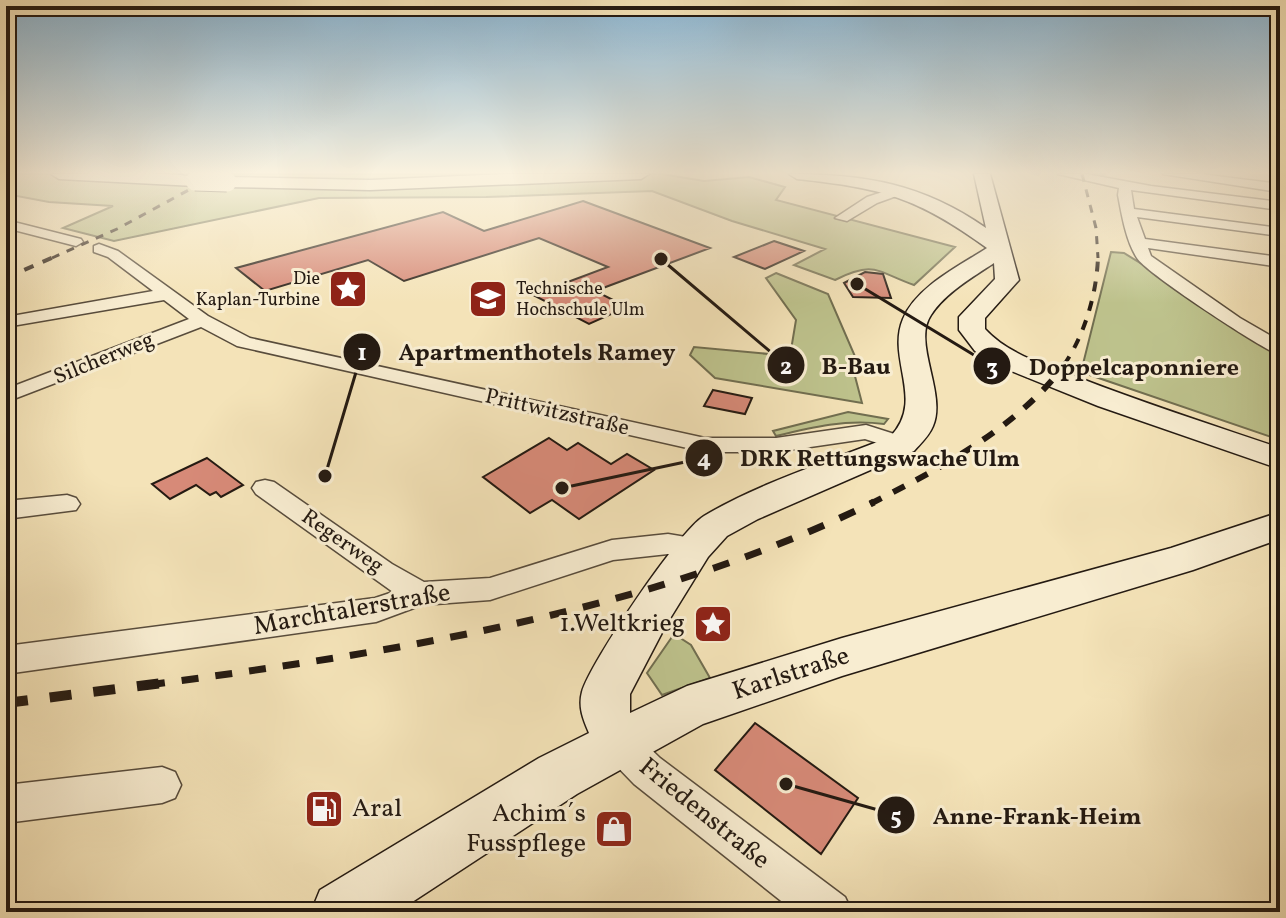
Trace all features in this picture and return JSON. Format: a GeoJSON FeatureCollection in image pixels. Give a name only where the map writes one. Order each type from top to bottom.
{"type":"FeatureCollection","features":[{"type":"Feature","properties":{"kind":"main road"},"geometry":{"type":"LineString","coordinates":[[955,217],[1001,248]]}},
{"type":"Feature","properties":{"kind":"main road"},"geometry":{"type":"LineString","coordinates":[[987,217],[1001,248],[1007,280],[978,309],[971,323],[972,330],[985,345],[1004,358],[1081,390],[1280,459]]}},
{"type":"Feature","properties":{"kind":"main road"},"geometry":{"type":"LineString","coordinates":[[618,742],[605,714],[606,692],[651,613],[694,547],[714,527],[745,510],[902,444],[919,424],[913,331],[916,317],[938,295],[1001,248]]}},
{"type":"Feature","properties":{"kind":"main road","name":"Karlstraße"},"geometry":{"type":"LineString","coordinates":[[342,912],[467,831],[618,742],[687,708],[842,657],[1179,560],[1280,525]]}},
{"type":"Feature","properties":{"kind":"street"},"geometry":{"type":"LineString","coordinates":[[1129,217],[1144,258],[1234,322],[1280,349]]}},
{"type":"Feature","properties":{"kind":"street"},"geometry":{"type":"LineString","coordinates":[[1165,217],[1280,232]]}},
{"type":"Feature","properties":{"kind":"street"},"geometry":{"type":"LineString","coordinates":[[6,224],[76,242]]}},
{"type":"Feature","properties":{"kind":"street"},"geometry":{"type":"LineString","coordinates":[[1136,242],[1280,262]]}},
{"type":"Feature","properties":{"kind":"street","name":"Prittwitzstraße"},"geometry":{"type":"LineString","coordinates":[[99,249],[113,254],[202,320],[244,342],[705,445],[776,445],[866,432],[902,444]]}},
{"type":"Feature","properties":{"kind":"street"},"geometry":{"type":"LineString","coordinates":[[6,322],[166,294]]}},
{"type":"Feature","properties":{"kind":"street","name":"Silcherweg"},"geometry":{"type":"LineString","coordinates":[[6,396],[202,320]]}},
{"type":"Feature","properties":{"kind":"street"},"geometry":{"type":"LineString","coordinates":[[1234,322],[1279,328]]}},
{"type":"Feature","properties":{"kind":"street"},"geometry":{"type":"LineString","coordinates":[[6,379],[61,376]]}},
{"type":"Feature","properties":{"kind":"street","name":"Regerweg"},"geometry":{"type":"LineString","coordinates":[[265,488],[382,572],[420,594]]}},
{"type":"Feature","properties":{"kind":"street"},"geometry":{"type":"LineString","coordinates":[[6,510],[67,504]]}},
{"type":"Feature","properties":{"kind":"street","name":"Marchtalerstraße"},"geometry":{"type":"LineString","coordinates":[[6,660],[376,610],[420,594],[490,589],[612,550],[668,544],[694,547]]}},
{"type":"Feature","properties":{"kind":"street","name":"Friedenstraße"},"geometry":{"type":"LineString","coordinates":[[618,742],[647,771],[830,912]]}},
{"type":"Feature","properties":{"kind":"street"},"geometry":{"type":"LineString","coordinates":[[6,804],[162,785]]}},
{"type":"Feature","properties":{"kind":"green space"},"geometry":{"type":"Polygon","coordinates":[[[88,217],[229,217],[114,241],[63,228],[88,217]]]}},
{"type":"Feature","properties":{"kind":"green space"},"geometry":{"type":"Polygon","coordinates":[[[721,217],[840,217],[955,247],[914,285],[868,269],[835,280],[794,265],[825,249],[721,217]]]}},
{"type":"Feature","properties":{"kind":"green space"},"geometry":{"type":"Polygon","coordinates":[[[1111,252],[1124,253],[1280,349],[1280,440],[1081,372],[1111,252]]]}},
{"type":"Feature","properties":{"kind":"green space"},"geometry":{"type":"Polygon","coordinates":[[[776,273],[828,294],[857,361],[851,361],[862,403],[715,378],[690,355],[694,347],[790,356],[796,320],[766,278],[776,273]]]}},
{"type":"Feature","properties":{"kind":"green space"},"geometry":{"type":"Polygon","coordinates":[[[848,412],[888,419],[884,424],[843,423],[776,436],[773,431],[848,412]]]}},
{"type":"Feature","properties":{"kind":"green space"},"geometry":{"type":"Polygon","coordinates":[[[674,634],[691,645],[710,678],[662,695],[647,673],[674,634]]]}},
{"type":"Feature","properties":{"kind":"building"},"geometry":{"type":"Polygon","coordinates":[[[425,217],[453,217],[484,231],[531,217],[626,217],[710,248],[595,291],[627,307],[589,324],[533,295],[608,267],[539,238],[404,281],[368,260],[265,291],[236,268],[425,217]]]}},
{"type":"Feature","properties":{"kind":"building"},"geometry":{"type":"Polygon","coordinates":[[[774,241],[804,251],[765,269],[734,257],[774,241]]]}},
{"type":"Feature","properties":{"kind":"building"},"geometry":{"type":"Polygon","coordinates":[[[865,272],[883,274],[891,298],[853,297],[844,283],[865,272]]]}},
{"type":"Feature","properties":{"kind":"building"},"geometry":{"type":"Polygon","coordinates":[[[713,390],[752,398],[745,414],[704,406],[713,390]]]}},
{"type":"Feature","properties":{"kind":"building"},"geometry":{"type":"Polygon","coordinates":[[[549,438],[567,450],[578,443],[611,464],[627,454],[654,470],[579,519],[552,500],[530,513],[483,477],[549,438]]]}},
{"type":"Feature","properties":{"kind":"building"},"geometry":{"type":"Polygon","coordinates":[[[207,458],[243,485],[221,497],[216,492],[210,495],[196,485],[170,499],[152,484],[207,458]]]}},
{"type":"Feature","properties":{"kind":"building"},"geometry":{"type":"Polygon","coordinates":[[[755,723],[858,798],[821,854],[715,770],[755,723]]]}},
{"type":"Feature","properties":{"kind":"railway"},"geometry":{"type":"LineString","coordinates":[[52,258],[139,217]]}},
{"type":"Feature","properties":{"kind":"railway"},"geometry":{"type":"LineString","coordinates":[[1093,217],[1098,257]]}},
{"type":"Feature","properties":{"kind":"railway"},"geometry":{"type":"LineString","coordinates":[[6,278],[56,256]]}},
{"type":"Feature","properties":{"kind":"railway"},"geometry":{"type":"LineString","coordinates":[[1064,365],[1088,313],[1098,257]]}},
{"type":"Feature","properties":{"kind":"railway"},"geometry":{"type":"LineString","coordinates":[[873,503],[950,461],[1002,427],[1047,386],[1066,363]]}},
{"type":"Feature","properties":{"kind":"railway"},"geometry":{"type":"LineString","coordinates":[[155,684],[427,642],[610,600],[700,573],[788,540],[873,503]]}},
{"type":"Feature","properties":{"kind":"railway"},"geometry":{"type":"LineString","coordinates":[[155,684],[163,683]]}},
{"type":"Feature","properties":{"kind":"railway"},"geometry":{"type":"LineString","coordinates":[[6,703],[155,684]]}},
{"type":"Feature","properties":{"kind":"railway"},"geometry":{"type":"LineString","coordinates":[[148,685],[155,684]]}},
{"type":"Feature","properties":{"kind":"place","name":"B-Bau"},"geometry":{"type":"Point","coordinates":[661,259]}},
{"type":"Feature","properties":{"kind":"place","name":"Doppelcaponniere"},"geometry":{"type":"Point","coordinates":[857,284]}},
{"type":"Feature","properties":{"kind":"place","name":"Die Kaplan-Turbine"},"geometry":{"type":"Point","coordinates":[348,289]}},
{"type":"Feature","properties":{"kind":"place","name":"Technische Hochschule Ulm"},"geometry":{"type":"Point","coordinates":[488,299]}},
{"type":"Feature","properties":{"kind":"place","name":"Apartmenthotels Ramey"},"geometry":{"type":"Point","coordinates":[325,476]}},
{"type":"Feature","properties":{"kind":"place","name":"DRK Rettungswache Ulm"},"geometry":{"type":"Point","coordinates":[562,488]}},
{"type":"Feature","properties":{"kind":"place","name":"1.Weltkrieg"},"geometry":{"type":"Point","coordinates":[713,624]}},
{"type":"Feature","properties":{"kind":"place","name":"Anne-Frank-Heim"},"geometry":{"type":"Point","coordinates":[786,784]}},
{"type":"Feature","properties":{"kind":"place","name":"Aral"},"geometry":{"type":"Point","coordinates":[324,809]}},
{"type":"Feature","properties":{"kind":"place","name":"Achim´s Fusspflege"},"geometry":{"type":"Point","coordinates":[614,829]}}]}
